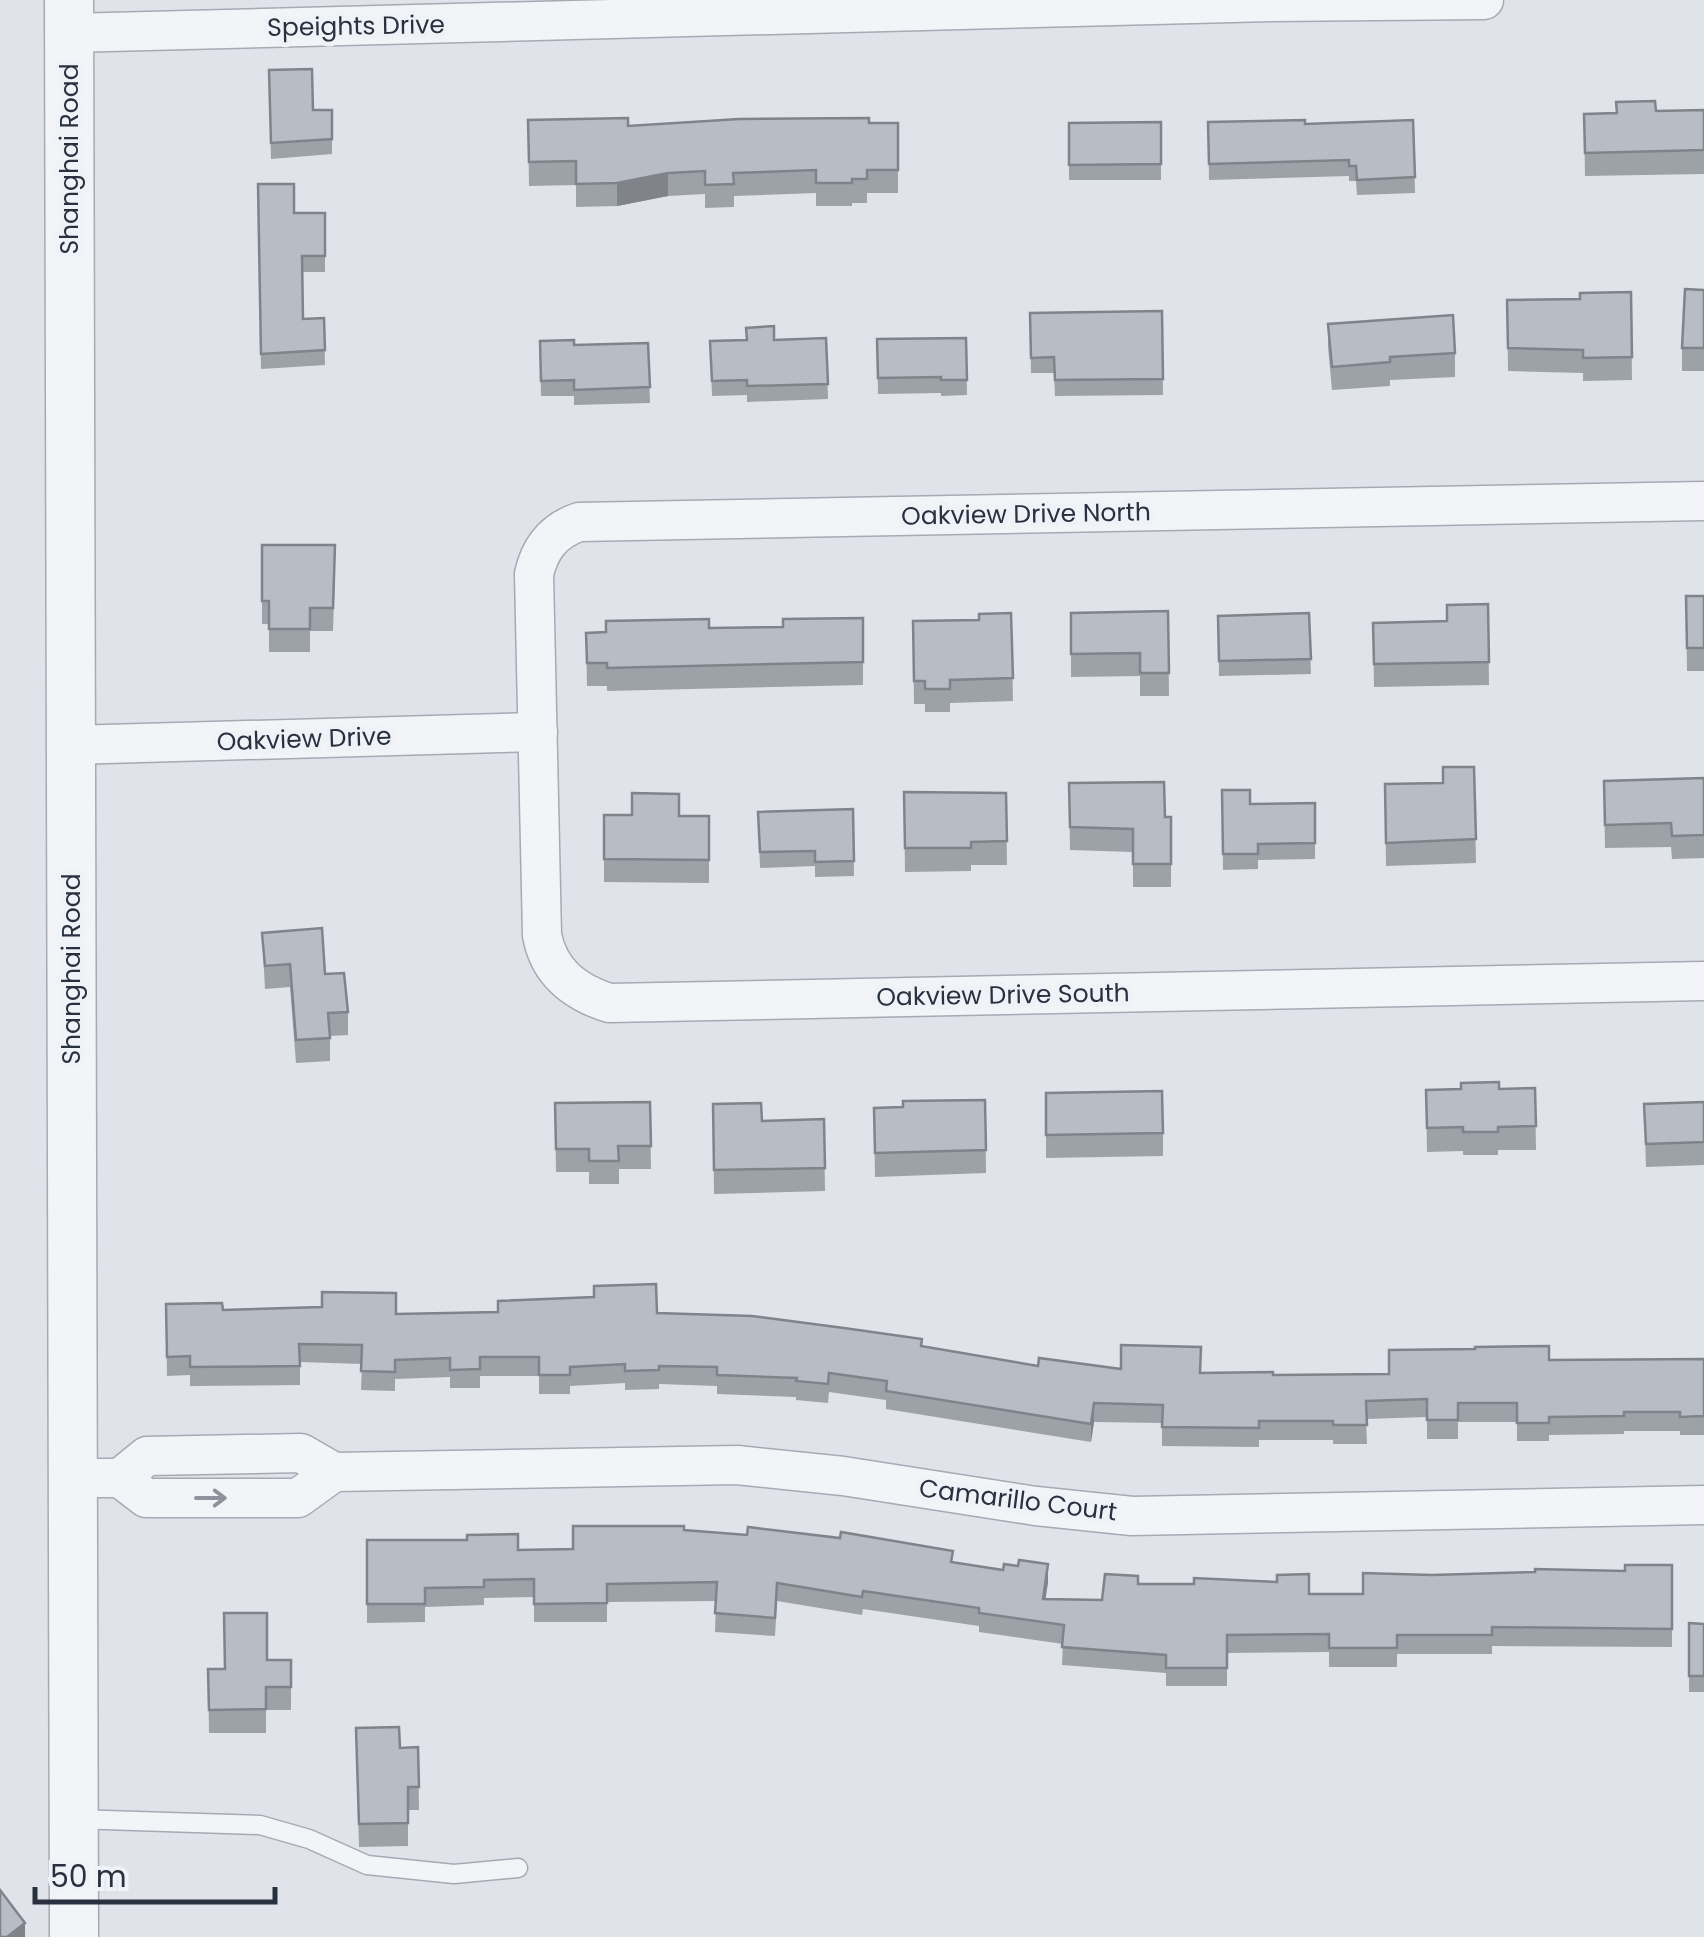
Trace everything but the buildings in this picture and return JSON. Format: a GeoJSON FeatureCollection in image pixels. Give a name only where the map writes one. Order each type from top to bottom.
{"type":"FeatureCollection","features":[{"type":"Feature","properties":{"kind":"street","name":"Speights Drive"},"geometry":{"type":"LineString","coordinates":[[69,16],[1484,0]]}},
{"type":"Feature","properties":{"kind":"street","name":"Shanghai Road"},"geometry":{"type":"LineString","coordinates":[[69,16],[74,1937]]}},
{"type":"Feature","properties":{"kind":"street","name":"Oakview Drive North"},"geometry":{"type":"LineString","coordinates":[[538,732],[534,574],[544,546],[565,527],[579,522],[1704,500]]}},
{"type":"Feature","properties":{"kind":"street","name":"Oakview Drive"},"geometry":{"type":"LineString","coordinates":[[70,745],[538,732]]}},
{"type":"Feature","properties":{"kind":"street","name":"Oakview Drive South"},"geometry":{"type":"LineString","coordinates":[[538,732],[543,943],[555,969],[570,986],[594,1000],[628,1003],[1704,980]]}},
{"type":"Feature","properties":{"kind":"street","name":"Camarillo Court"},"geometry":{"type":"LineString","coordinates":[[72,1479],[120,1478],[146,1498],[298,1498],[334,1472],[737,1465],[1132,1516],[1704,1505]]}},
{"type":"Feature","properties":{"kind":"lane"},"geometry":{"type":"LineString","coordinates":[[73,1819],[260,1825],[310,1839],[367,1865],[454,1874],[518,1868]]}}]}
